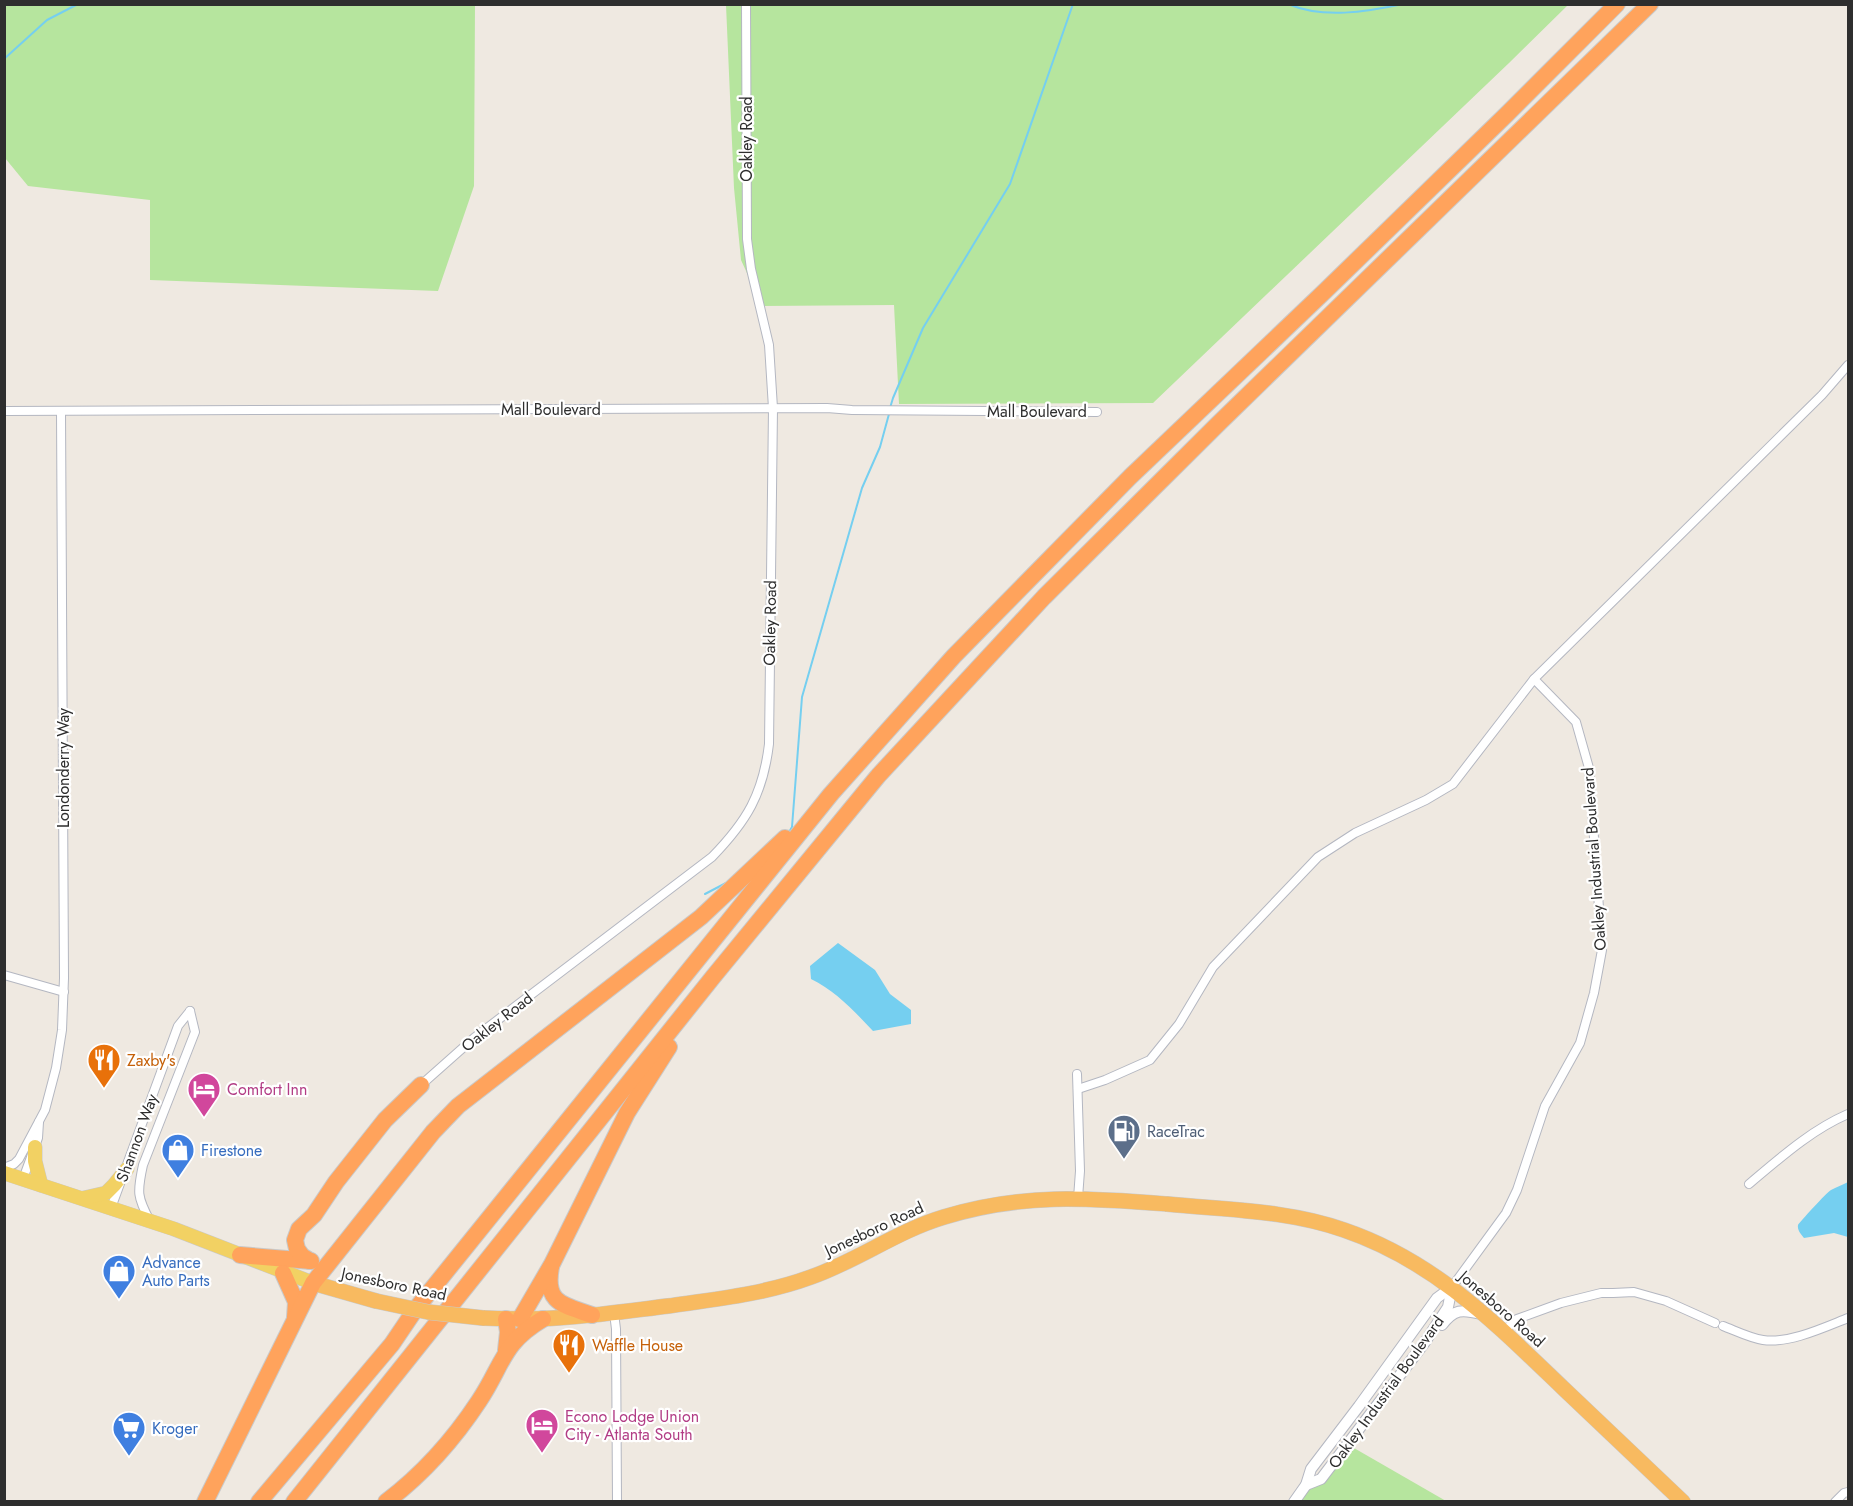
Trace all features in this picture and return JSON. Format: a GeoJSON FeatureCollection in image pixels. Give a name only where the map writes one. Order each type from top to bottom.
{"type":"FeatureCollection","features":[{"type":"Feature","properties":{"kind":"highway"},"geometry":{"type":"LineString","coordinates":[[259,1502],[392,1344],[422,1301],[831,794],[954,656],[1130,477],[1324,292],[1617,4]]}},
{"type":"Feature","properties":{"kind":"highway"},"geometry":{"type":"LineString","coordinates":[[294,1502],[713,977],[878,776],[1044,597],[1650,4]]}},
{"type":"Feature","properties":{"kind":"highway"},"geometry":{"type":"LineString","coordinates":[[205,1502],[313,1283],[433,1132],[458,1106],[701,917],[831,794]]}},
{"type":"Feature","properties":{"kind":"highway"},"geometry":{"type":"LineString","coordinates":[[506,1350],[508,1332],[513,1319],[552,1264],[627,1113],[713,977]]}},
{"type":"Feature","properties":{"kind":"highway"},"geometry":{"type":"LineString","coordinates":[[310,1261],[302,1257],[297,1249],[295,1240],[299,1229],[314,1215],[336,1182],[386,1120],[421,1085]]}},
{"type":"Feature","properties":{"kind":"highway","name":"Jonesboro Road"},"geometry":{"type":"LineString","coordinates":[[313,1283],[376,1301],[428,1312],[483,1318],[543,1319],[592,1315],[768,1291],[832,1269],[913,1229],[948,1216],[1006,1202],[1078,1198],[1257,1211],[1308,1220],[1346,1230],[1382,1244],[1416,1262],[1452,1287],[1487,1316],[1683,1502]]}},
{"type":"Feature","properties":{"kind":"highway"},"geometry":{"type":"LineString","coordinates":[[240,1255],[310,1261],[326,1260],[334,1256]]}},
{"type":"Feature","properties":{"kind":"highway"},"geometry":{"type":"LineString","coordinates":[[552,1264],[549,1282],[553,1298],[560,1304],[592,1315]]}},
{"type":"Feature","properties":{"kind":"highway"},"geometry":{"type":"LineString","coordinates":[[283,1273],[296,1302],[295,1318]]}},
{"type":"Feature","properties":{"kind":"highway"},"geometry":{"type":"LineString","coordinates":[[386,1502],[430,1463],[457,1432],[480,1399],[506,1350],[528,1327],[543,1319]]}},
{"type":"Feature","properties":{"kind":"main road"},"geometry":{"type":"LineString","coordinates":[[35,1147],[35,1161],[41,1185]]}},
{"type":"Feature","properties":{"kind":"main road"},"geometry":{"type":"LineString","coordinates":[[83,1199],[106,1193],[127,1169]]}},
{"type":"Feature","properties":{"kind":"main road","name":"Jonesboro Road"},"geometry":{"type":"LineString","coordinates":[[4,1173],[150,1221],[313,1283]]}},
{"type":"Feature","properties":{"kind":"street","name":"Oakley Road"},"geometry":{"type":"LineString","coordinates":[[421,1085],[474,1038],[712,857],[733,835],[750,810],[763,777],[769,744],[773,408],[769,345],[751,269],[747,239],[746,4]]}},
{"type":"Feature","properties":{"kind":"street"},"geometry":{"type":"LineString","coordinates":[[1078,1089],[1150,1060],[1179,1024],[1213,967],[1318,856],[1355,833],[1426,800],[1453,784],[1534,679],[1827,390],[1848,364]]}},
{"type":"Feature","properties":{"kind":"street","name":"Mall Boulevard"},"geometry":{"type":"LineString","coordinates":[[4,411],[827,408],[1097,412]]}},
{"type":"Feature","properties":{"kind":"street","name":"Londonderry Way"},"geometry":{"type":"LineString","coordinates":[[23,1179],[38,1138],[40,1121],[56,1068],[62,1030],[64,992],[61,411]]}},
{"type":"Feature","properties":{"kind":"street","name":"Oakley Industrial Boulevard"},"geometry":{"type":"LineString","coordinates":[[1294,1502],[1306,1485],[1311,1469],[1437,1298],[1452,1287],[1506,1214],[1517,1190],[1545,1106],[1580,1044],[1594,993],[1602,950],[1589,768],[1576,722],[1534,679]]}},
{"type":"Feature","properties":{"kind":"street"},"geometry":{"type":"LineString","coordinates":[[4,975],[64,992]]}},
{"type":"Feature","properties":{"kind":"street","name":"Shannon Way"},"geometry":{"type":"LineString","coordinates":[[111,1208],[178,1026],[190,1011],[195,1032],[143,1165],[138,1185],[140,1201],[150,1221]]}},
{"type":"Feature","properties":{"kind":"street"},"geometry":{"type":"LineString","coordinates":[[1077,1074],[1080,1171],[1078,1198]]}},
{"type":"Feature","properties":{"kind":"street"},"geometry":{"type":"LineString","coordinates":[[1749,1184],[1800,1143],[1831,1122],[1848,1114]]}},
{"type":"Feature","properties":{"kind":"street","name":"Londonderry Way"},"geometry":{"type":"LineString","coordinates":[[4,1168],[18,1161],[30,1135],[40,1121]]}},
{"type":"Feature","properties":{"kind":"street","name":"Oakley Industrial Boulevard"},"geometry":{"type":"LineString","coordinates":[[1306,1485],[1321,1479],[1425,1342],[1448,1306],[1452,1287]]}},
{"type":"Feature","properties":{"kind":"street"},"geometry":{"type":"LineString","coordinates":[[1503,1332],[1517,1319],[1561,1303],[1601,1293],[1634,1292],[1666,1301],[1763,1340],[1777,1340],[1808,1334],[1848,1318]]}},
{"type":"Feature","properties":{"kind":"street"},"geometry":{"type":"LineString","coordinates":[[1398,1376],[1408,1374],[1449,1316],[1460,1311],[1487,1316]]}},
{"type":"Feature","properties":{"kind":"street"},"geometry":{"type":"LineString","coordinates":[[614,1312],[617,1502]]}},
{"type":"Feature","properties":{"kind":"street"},"geometry":{"type":"LineString","coordinates":[[1835,1502],[1848,1492]]}},
{"type":"Feature","properties":{"kind":"green space"},"geometry":{"type":"Polygon","coordinates":[[[4,5],[475,5],[474,186],[438,291],[150,280],[150,200],[28,186],[5,158],[4,5]]]}},
{"type":"Feature","properties":{"kind":"green space"},"geometry":{"type":"Polygon","coordinates":[[[726,5],[1568,5],[1153,403],[899,404],[894,305],[762,306],[741,260],[734,188],[726,5]]]}},
{"type":"Feature","properties":{"kind":"green space"},"geometry":{"type":"Polygon","coordinates":[[[1347,1444],[1446,1501],[1297,1502],[1347,1444]]]}},
{"type":"Feature","properties":{"kind":"water"},"geometry":{"type":"Polygon","coordinates":[[[838,943],[875,970],[890,994],[911,1010],[911,1024],[873,1031],[837,995],[811,979],[810,966],[838,943]]]}},
{"type":"Feature","properties":{"kind":"water"},"geometry":{"type":"Polygon","coordinates":[[[1848,1182],[1848,1237],[1834,1233],[1804,1238],[1798,1225],[1828,1192],[1848,1182]]]}},
{"type":"Feature","properties":{"kind":"waterway"},"geometry":{"type":"LineString","coordinates":[[4,59],[47,20],[78,4]]}},
{"type":"Feature","properties":{"kind":"waterway"},"geometry":{"type":"LineString","coordinates":[[959,4],[975,4]]}},
{"type":"Feature","properties":{"kind":"waterway"},"geometry":{"type":"LineString","coordinates":[[890,408],[923,328],[1010,184],[1073,4]]}},
{"type":"Feature","properties":{"kind":"waterway"},"geometry":{"type":"LineString","coordinates":[[1288,4],[1301,9],[1330,13],[1345,13],[1403,4]]}},
{"type":"Feature","properties":{"kind":"waterway"},"geometry":{"type":"LineString","coordinates":[[788,834],[792,827],[802,697],[862,488],[880,447],[889,414]]}},
{"type":"Feature","properties":{"kind":"waterway"},"geometry":{"type":"LineString","coordinates":[[705,894],[726,883]]}},
{"type":"Feature","properties":{"kind":"place","name":"Zaxby's"},"geometry":{"type":"Point","coordinates":[104,1089]}},
{"type":"Feature","properties":{"kind":"place","name":"Comfort Inn"},"geometry":{"type":"Point","coordinates":[204,1118]}},
{"type":"Feature","properties":{"kind":"place","name":"RaceTrac"},"geometry":{"type":"Point","coordinates":[1124,1160]}},
{"type":"Feature","properties":{"kind":"place","name":"Firestone"},"geometry":{"type":"Point","coordinates":[178,1179]}},
{"type":"Feature","properties":{"kind":"place","name":"Advance Auto Parts"},"geometry":{"type":"Point","coordinates":[119,1300]}},
{"type":"Feature","properties":{"kind":"place","name":"Waffle House"},"geometry":{"type":"Point","coordinates":[569,1374]}},
{"type":"Feature","properties":{"kind":"place","name":"Econo Lodge Union City - Atlanta South"},"geometry":{"type":"Point","coordinates":[542,1454]}},
{"type":"Feature","properties":{"kind":"place","name":"Kroger"},"geometry":{"type":"Point","coordinates":[129,1457]}}]}
